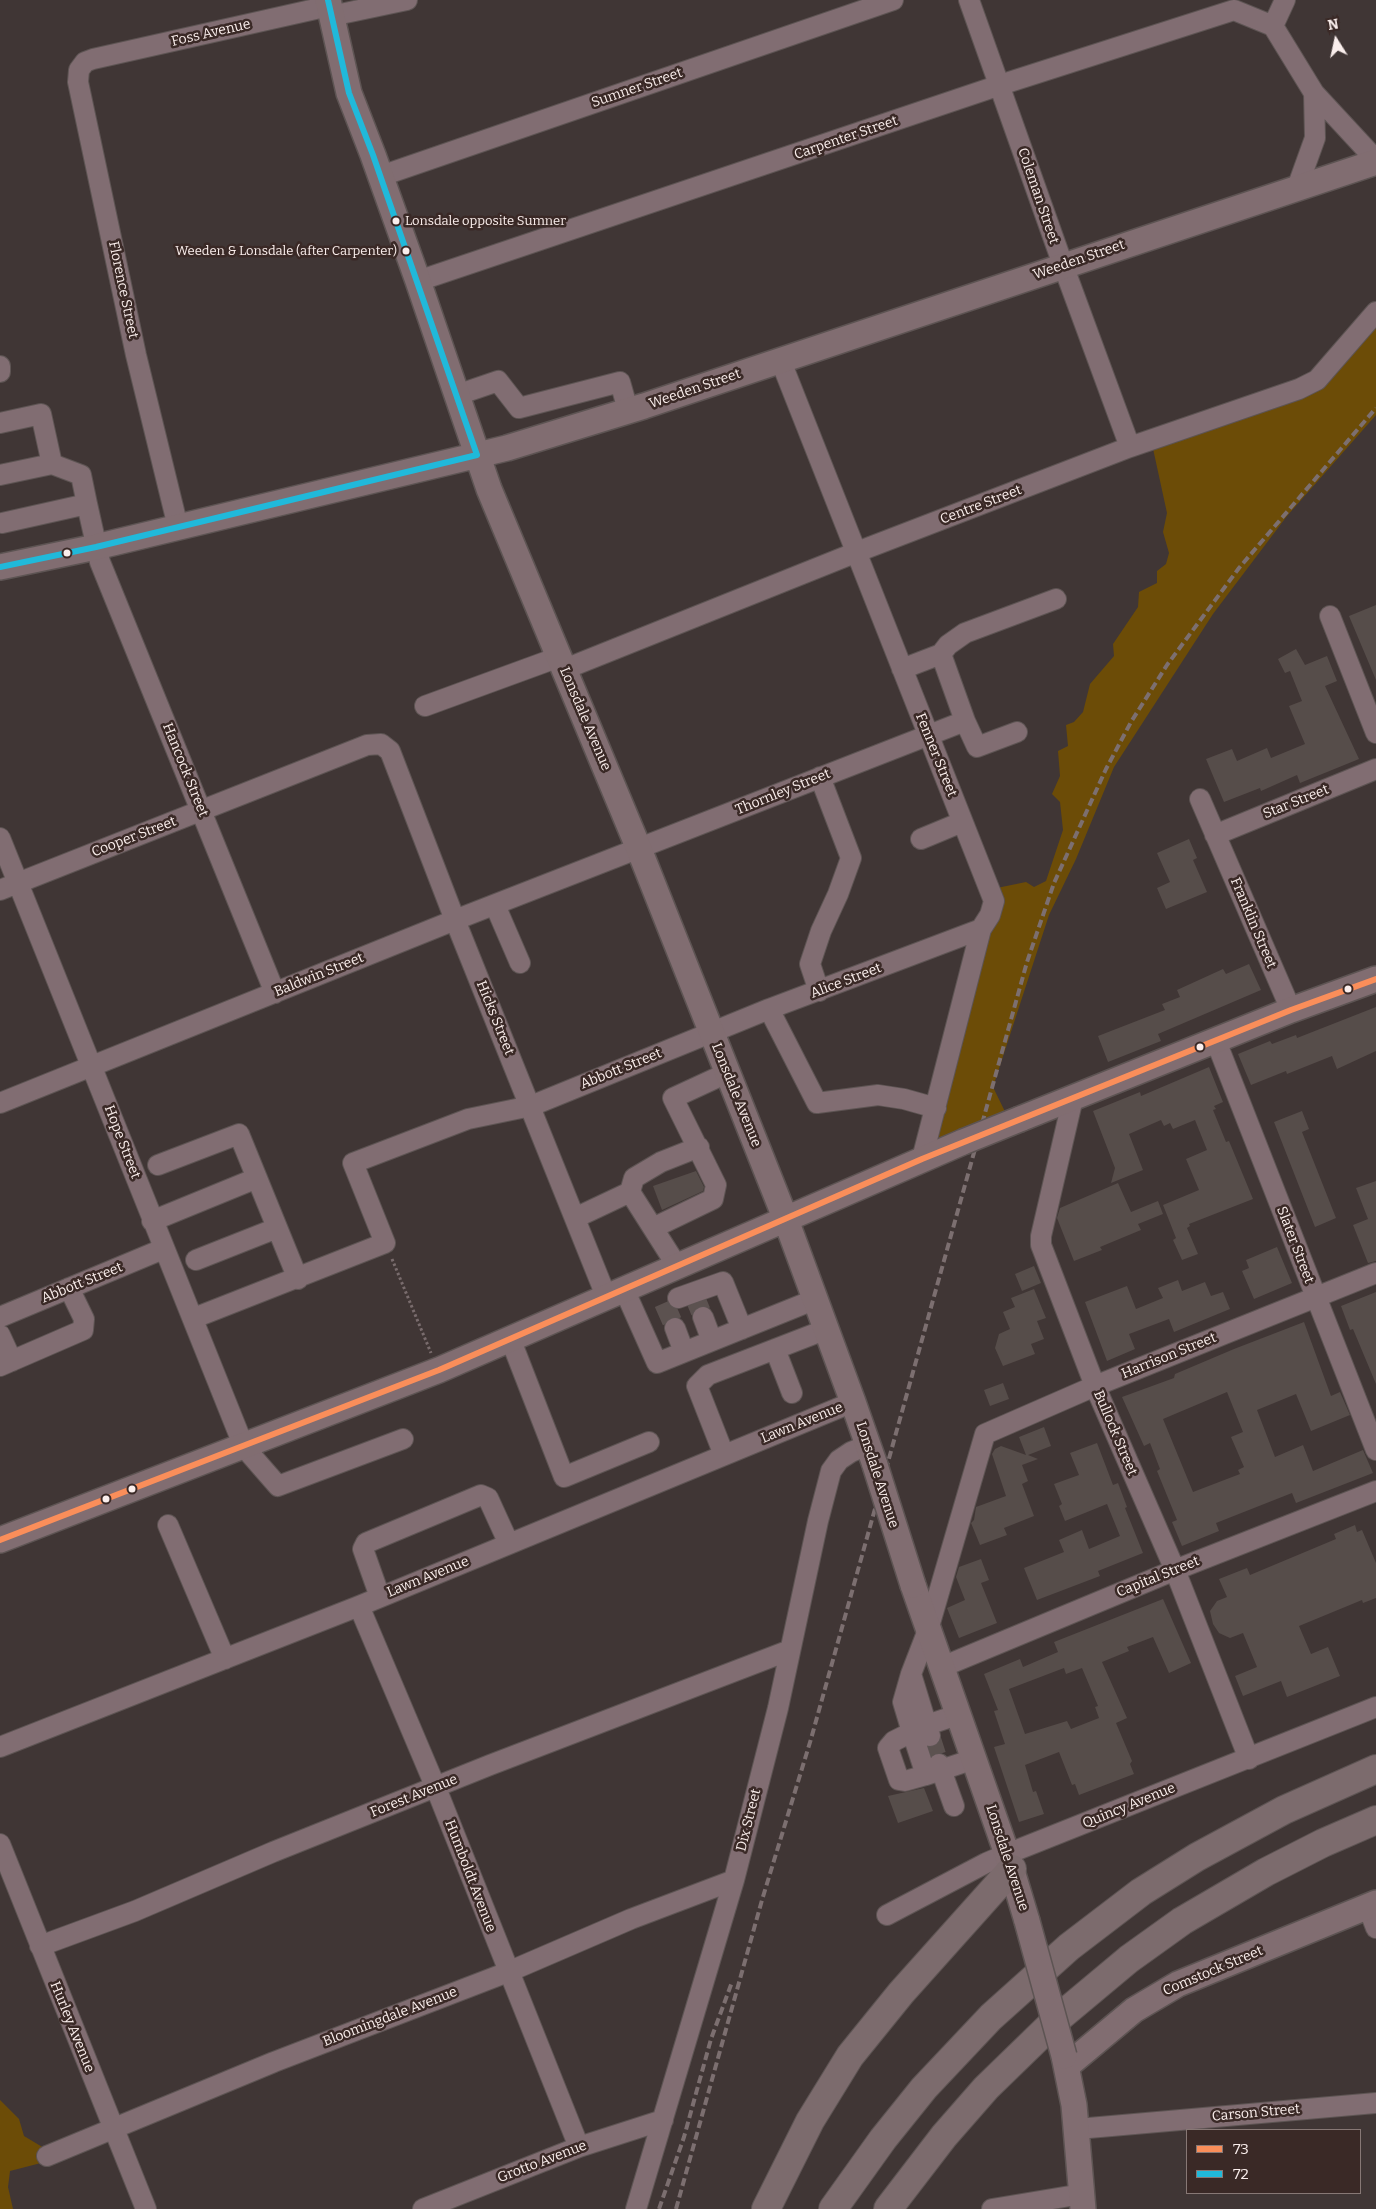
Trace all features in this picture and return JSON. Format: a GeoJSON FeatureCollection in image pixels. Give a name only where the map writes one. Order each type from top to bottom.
{"type":"FeatureCollection","features":[{"type":"Feature","properties":{"kind":"highway"},"geometry":{"type":"LineString","coordinates":[[833,2209],[883,2138],[946,2064],[1015,1994],[1076,1941],[1142,1892],[1225,1840],[1299,1803],[1376,1770]]}},
{"type":"Feature","properties":{"kind":"highway"},"geometry":{"type":"LineString","coordinates":[[888,2209],[944,2136],[986,2088],[1056,2020],[1129,1959],[1182,1921],[1258,1876],[1323,1843],[1376,1820]]}},
{"type":"Feature","properties":{"kind":"highway"},"geometry":{"type":"LineString","coordinates":[[766,2209],[806,2126],[850,2056],[1009,1861]]}},
{"type":"Feature","properties":{"kind":"main road","name":"Lonsdale Avenue"},"geometry":{"type":"LineString","coordinates":[[329,7],[348,93],[418,281],[489,489],[639,849],[786,1220],[853,1402],[928,1630],[1009,1861],[1027,1921],[1065,2061],[1077,2128],[1082,2201]]}},
{"type":"Feature","properties":{"kind":"main road","name":"Weeden Street"},"geometry":{"type":"LineString","coordinates":[[0,567],[96,547],[477,455],[628,410],[1376,161]]}},
{"type":"Feature","properties":{"kind":"main road"},"geometry":{"type":"LineString","coordinates":[[0,1540],[244,1447],[438,1370],[615,1292],[786,1220],[922,1159],[1291,1010],[1376,979]]}},
{"type":"Feature","properties":{"kind":"main road","name":"Comstock Street"},"geometry":{"type":"LineString","coordinates":[[1065,2061],[1134,2010],[1178,1984],[1373,1913]]}},
{"type":"Feature","properties":{"kind":"street","name":"Foss Avenue"},"geometry":{"type":"LineString","coordinates":[[93,59],[329,7],[407,0]]}},
{"type":"Feature","properties":{"kind":"street","name":"Sumner Street"},"geometry":{"type":"LineString","coordinates":[[380,176],[893,0]]}},
{"type":"Feature","properties":{"kind":"street","name":"Coleman Street"},"geometry":{"type":"LineString","coordinates":[[969,0],[1130,448]]}},
{"type":"Feature","properties":{"kind":"street"},"geometry":{"type":"LineString","coordinates":[[1285,0],[1273,26],[1314,93],[1376,161]]}},
{"type":"Feature","properties":{"kind":"street","name":"Carpenter Street"},"geometry":{"type":"LineString","coordinates":[[418,281],[1000,85],[1234,10],[1273,26]]}},
{"type":"Feature","properties":{"kind":"street","name":"Florence Street"},"geometry":{"type":"LineString","coordinates":[[93,59],[86,62],[79,70],[78,82],[136,355],[178,527]]}},
{"type":"Feature","properties":{"kind":"street"},"geometry":{"type":"LineString","coordinates":[[1297,188],[1315,138],[1314,93]]}},
{"type":"Feature","properties":{"kind":"street","name":"Centre Street"},"geometry":{"type":"LineString","coordinates":[[424,706],[562,663],[1130,448],[1308,384],[1317,380],[1376,312]]}},
{"type":"Feature","properties":{"kind":"street","name":"Fenner Street"},"geometry":{"type":"LineString","coordinates":[[780,359],[994,902],[990,915],[980,929],[922,1159]]}},
{"type":"Feature","properties":{"kind":"street"},"geometry":{"type":"LineString","coordinates":[[0,366],[0,372]]}},
{"type":"Feature","properties":{"kind":"street"},"geometry":{"type":"LineString","coordinates":[[457,395],[498,381],[519,408],[620,382],[628,410]]}},
{"type":"Feature","properties":{"kind":"street"},"geometry":{"type":"LineString","coordinates":[[0,423],[41,414],[52,464],[0,475]]}},
{"type":"Feature","properties":{"kind":"street","name":"Hancock Street"},"geometry":{"type":"LineString","coordinates":[[52,464],[81,475],[100,562],[275,993]]}},
{"type":"Feature","properties":{"kind":"street"},"geometry":{"type":"LineString","coordinates":[[2,523],[87,504]]}},
{"type":"Feature","properties":{"kind":"street"},"geometry":{"type":"LineString","coordinates":[[902,669],[941,654],[964,633],[1056,599]]}},
{"type":"Feature","properties":{"kind":"street"},"geometry":{"type":"LineString","coordinates":[[1330,616],[1376,733]]}},
{"type":"Feature","properties":{"kind":"street"},"geometry":{"type":"LineString","coordinates":[[941,654],[976,747],[1017,732]]}},
{"type":"Feature","properties":{"kind":"street","name":"Thornley Street"},"geometry":{"type":"LineString","coordinates":[[639,849],[965,721]]}},
{"type":"Feature","properties":{"kind":"street","name":"Cooper Street"},"geometry":{"type":"LineString","coordinates":[[9,886],[367,746],[381,744]]}},
{"type":"Feature","properties":{"kind":"street","name":"Hicks Street"},"geometry":{"type":"LineString","coordinates":[[381,744],[390,751],[455,920],[575,1218],[615,1292],[657,1363],[684,1352]]}},
{"type":"Feature","properties":{"kind":"street","name":"Star Street"},"geometry":{"type":"LineString","coordinates":[[1215,835],[1376,768]]}},
{"type":"Feature","properties":{"kind":"street"},"geometry":{"type":"LineString","coordinates":[[818,991],[810,964],[821,931],[851,858],[820,777]]}},
{"type":"Feature","properties":{"kind":"street","name":"Franklin Street"},"geometry":{"type":"LineString","coordinates":[[1200,799],[1291,1010]]}},
{"type":"Feature","properties":{"kind":"street"},"geometry":{"type":"LineString","coordinates":[[921,839],[962,822]]}},
{"type":"Feature","properties":{"kind":"street","name":"Hope Street"},"geometry":{"type":"LineString","coordinates":[[0,838],[9,886],[92,1066],[163,1249],[194,1318],[244,1447],[278,1486],[403,1439]]}},
{"type":"Feature","properties":{"kind":"street","name":"Baldwin Street"},"geometry":{"type":"LineString","coordinates":[[0,1102],[455,920],[639,849]]}},
{"type":"Feature","properties":{"kind":"street"},"geometry":{"type":"LineString","coordinates":[[495,905],[520,963]]}},
{"type":"Feature","properties":{"kind":"street","name":"Alice Street"},"geometry":{"type":"LineString","coordinates":[[711,1033],[980,929]]}},
{"type":"Feature","properties":{"kind":"street"},"geometry":{"type":"LineString","coordinates":[[769,1009],[817,1103],[878,1095],[904,1099],[936,1108]]}},
{"type":"Feature","properties":{"kind":"street","name":"Abbott Street"},"geometry":{"type":"LineString","coordinates":[[385,1243],[354,1163],[468,1119],[531,1106],[711,1033]]}},
{"type":"Feature","properties":{"kind":"street","name":"Slater Street"},"geometry":{"type":"LineString","coordinates":[[1216,1041],[1376,1450]]}},
{"type":"Feature","properties":{"kind":"street"},"geometry":{"type":"LineString","coordinates":[[713,1199],[716,1185],[699,1147],[673,1098],[727,1073]]}},
{"type":"Feature","properties":{"kind":"street","name":"Bullock Street"},"geometry":{"type":"LineString","coordinates":[[1072,1098],[1041,1236],[1041,1245],[1095,1386],[1175,1570],[1249,1759]]}},
{"type":"Feature","properties":{"kind":"street"},"geometry":{"type":"LineString","coordinates":[[158,1165],[239,1134],[298,1278]]}},
{"type":"Feature","properties":{"kind":"street"},"geometry":{"type":"LineString","coordinates":[[699,1147],[660,1162],[634,1178],[630,1192],[653,1228],[673,1268],[671,1301],[723,1282],[742,1329]]}},
{"type":"Feature","properties":{"kind":"street"},"geometry":{"type":"LineString","coordinates":[[699,1147],[690,1162],[650,1177],[641,1189],[650,1213],[660,1215],[702,1199],[713,1199]]}},
{"type":"Feature","properties":{"kind":"street"},"geometry":{"type":"LineString","coordinates":[[152,1220],[257,1178]]}},
{"type":"Feature","properties":{"kind":"street"},"geometry":{"type":"LineString","coordinates":[[575,1218],[630,1192]]}},
{"type":"Feature","properties":{"kind":"street"},"geometry":{"type":"LineString","coordinates":[[653,1228],[713,1199]]}},
{"type":"Feature","properties":{"kind":"street"},"geometry":{"type":"LineString","coordinates":[[196,1260],[277,1228]]}},
{"type":"Feature","properties":{"kind":"street"},"geometry":{"type":"LineString","coordinates":[[194,1318],[385,1243]]}},
{"type":"Feature","properties":{"kind":"street","name":"Abbott Street"},"geometry":{"type":"LineString","coordinates":[[0,1317],[163,1249]]}},
{"type":"Feature","properties":{"kind":"street","name":"Harrison Street"},"geometry":{"type":"LineString","coordinates":[[928,1630],[985,1434],[1095,1386],[1376,1273]]}},
{"type":"Feature","properties":{"kind":"street"},"geometry":{"type":"LineString","coordinates":[[0,1335],[6,1364],[83,1330],[84,1319],[69,1288]]}},
{"type":"Feature","properties":{"kind":"street"},"geometry":{"type":"LineString","coordinates":[[675,1328],[684,1352],[816,1299]]}},
{"type":"Feature","properties":{"kind":"street"},"geometry":{"type":"LineString","coordinates":[[702,1317],[712,1341]]}},
{"type":"Feature","properties":{"kind":"street"},"geometry":{"type":"LineString","coordinates":[[724,1455],[697,1386],[708,1375],[827,1329]]}},
{"type":"Feature","properties":{"kind":"street"},"geometry":{"type":"LineString","coordinates":[[510,1338],[564,1477],[649,1442]]}},
{"type":"Feature","properties":{"kind":"street"},"geometry":{"type":"LineString","coordinates":[[775,1349],[792,1394]]}},
{"type":"Feature","properties":{"kind":"street","name":"Lawn Avenue"},"geometry":{"type":"LineString","coordinates":[[0,1747],[359,1606],[853,1402]]}},
{"type":"Feature","properties":{"kind":"street","name":"Dix Street"},"geometry":{"type":"LineString","coordinates":[[636,2209],[734,1880],[778,1708],[818,1521],[831,1471],[839,1460],[851,1452],[871,1455]]}},
{"type":"Feature","properties":{"kind":"street","name":"Capital Street"},"geometry":{"type":"LineString","coordinates":[[942,1667],[1175,1570],[1376,1490]]}},
{"type":"Feature","properties":{"kind":"street"},"geometry":{"type":"LineString","coordinates":[[380,1597],[363,1550],[366,1543],[481,1496],[488,1498],[509,1544]]}},
{"type":"Feature","properties":{"kind":"street"},"geometry":{"type":"LineString","coordinates":[[168,1525],[225,1658]]}},
{"type":"Feature","properties":{"kind":"street","name":"Humboldt Avenue"},"geometry":{"type":"LineString","coordinates":[[359,1606],[436,1788],[579,2147]]}},
{"type":"Feature","properties":{"kind":"street"},"geometry":{"type":"LineString","coordinates":[[928,1630],[911,1674],[903,1702],[923,1731],[936,1769],[954,1806]]}},
{"type":"Feature","properties":{"kind":"street","name":"Forest Avenue"},"geometry":{"type":"LineString","coordinates":[[40,1946],[135,1911],[273,1852],[790,1650]]}},
{"type":"Feature","properties":{"kind":"street","name":"Quincy Avenue"},"geometry":{"type":"LineString","coordinates":[[887,1916],[986,1863],[1009,1861],[1376,1707]]}},
{"type":"Feature","properties":{"kind":"street"},"geometry":{"type":"LineString","coordinates":[[957,1714],[923,1731],[894,1741],[888,1748],[899,1780],[905,1781],[936,1769],[974,1759]]}},
{"type":"Feature","properties":{"kind":"street","name":"Hurley Avenue"},"geometry":{"type":"LineString","coordinates":[[0,1844],[146,2209]]}},
{"type":"Feature","properties":{"kind":"street","name":"Bloomingdale Avenue"},"geometry":{"type":"LineString","coordinates":[[47,2156],[274,2062],[508,1972],[631,1920],[734,1880]]}},
{"type":"Feature","properties":{"kind":"street","name":"Carson Street"},"geometry":{"type":"LineString","coordinates":[[1077,2128],[1376,2103]]}},
{"type":"Feature","properties":{"kind":"street","name":"Grotto Avenue"},"geometry":{"type":"LineString","coordinates":[[423,2209],[579,2147],[663,2120]]}},
{"type":"Feature","properties":{"kind":"street"},"geometry":{"type":"LineString","coordinates":[[992,2209],[1082,2201]]}},
{"type":"Feature","properties":{"kind":"path"},"geometry":{"type":"LineString","coordinates":[[385,1243],[438,1370]]}},
{"type":"Feature","properties":{"kind":"shaded area"},"geometry":{"type":"Polygon","coordinates":[[[1376,313],[1376,415],[1287,516],[1213,614],[1114,767],[1076,859],[1049,915],[993,1087],[1011,1124],[924,1160],[992,889],[1026,882],[1034,887],[1046,881],[1063,830],[1060,802],[1052,794],[1060,776],[1058,751],[1068,746],[1066,725],[1074,722],[1083,712],[1090,684],[1114,656],[1113,644],[1138,607],[1139,592],[1157,583],[1157,571],[1166,564],[1169,553],[1163,532],[1167,513],[1152,444],[1294,392],[1376,313]]]}},
{"type":"Feature","properties":{"kind":"shaded area"},"geometry":{"type":"Polygon","coordinates":[[[0,2100],[19,2119],[24,2136],[49,2151],[41,2163],[10,2171],[8,2187],[13,2209],[0,2209],[0,2100]]]}},
{"type":"Feature","properties":{"kind":"building"},"geometry":{"type":"Polygon","coordinates":[[[1376,605],[1376,680],[1349,616],[1376,605]]]}},
{"type":"Feature","properties":{"kind":"building"},"geometry":{"type":"Polygon","coordinates":[[[1296,649],[1305,665],[1327,656],[1337,681],[1325,686],[1359,759],[1300,783],[1297,775],[1261,791],[1260,788],[1224,802],[1206,759],[1232,749],[1237,761],[1267,748],[1271,758],[1305,744],[1289,706],[1302,701],[1290,671],[1285,673],[1278,659],[1296,649]]]}},
{"type":"Feature","properties":{"kind":"building"},"geometry":{"type":"Polygon","coordinates":[[[1189,839],[1197,858],[1193,860],[1207,892],[1166,909],[1157,888],[1170,882],[1157,853],[1189,839]]]}},
{"type":"Feature","properties":{"kind":"building"},"geometry":{"type":"Polygon","coordinates":[[[1249,964],[1261,990],[1158,1034],[1161,1041],[1108,1062],[1098,1036],[1165,1010],[1162,1004],[1180,997],[1177,990],[1223,969],[1226,974],[1249,964]]]}},
{"type":"Feature","properties":{"kind":"building"},"geometry":{"type":"Polygon","coordinates":[[[1376,1007],[1376,1051],[1337,1069],[1332,1056],[1287,1074],[1286,1071],[1251,1085],[1238,1054],[1270,1041],[1272,1044],[1296,1035],[1297,1038],[1376,1007]]]}},
{"type":"Feature","properties":{"kind":"building"},"geometry":{"type":"Polygon","coordinates":[[[1209,1067],[1223,1102],[1214,1106],[1216,1109],[1213,1110],[1226,1142],[1229,1141],[1253,1199],[1189,1224],[1190,1226],[1187,1228],[1198,1254],[1182,1260],[1173,1240],[1176,1238],[1163,1205],[1199,1190],[1186,1159],[1207,1150],[1195,1120],[1173,1129],[1170,1123],[1164,1126],[1161,1120],[1129,1134],[1143,1170],[1111,1183],[1115,1168],[1093,1111],[1140,1092],[1141,1096],[1209,1067]]]}},
{"type":"Feature","properties":{"kind":"building"},"geometry":{"type":"Polygon","coordinates":[[[1302,1111],[1309,1129],[1302,1132],[1336,1218],[1315,1227],[1274,1122],[1302,1111]]]}},
{"type":"Feature","properties":{"kind":"building"},"geometry":{"type":"Polygon","coordinates":[[[696,1171],[704,1187],[703,1191],[662,1210],[653,1186],[696,1171]]]}},
{"type":"Feature","properties":{"kind":"building"},"geometry":{"type":"Polygon","coordinates":[[[1376,1181],[1376,1261],[1368,1263],[1353,1225],[1368,1219],[1356,1188],[1376,1181]]]}},
{"type":"Feature","properties":{"kind":"building"},"geometry":{"type":"Polygon","coordinates":[[[1118,1183],[1131,1212],[1158,1201],[1163,1214],[1138,1224],[1141,1230],[1100,1247],[1102,1250],[1074,1261],[1057,1218],[1060,1208],[1118,1183]]]}},
{"type":"Feature","properties":{"kind":"building"},"geometry":{"type":"Polygon","coordinates":[[[1277,1247],[1292,1283],[1254,1299],[1242,1271],[1249,1268],[1246,1260],[1277,1247]]]}},
{"type":"Feature","properties":{"kind":"building"},"geometry":{"type":"Polygon","coordinates":[[[1034,1266],[1041,1283],[1022,1291],[1015,1274],[1034,1266]]]}},
{"type":"Feature","properties":{"kind":"building"},"geometry":{"type":"Polygon","coordinates":[[[1178,1280],[1182,1291],[1205,1282],[1211,1296],[1223,1292],[1230,1309],[1174,1332],[1169,1319],[1129,1334],[1135,1349],[1107,1361],[1085,1302],[1127,1286],[1136,1309],[1163,1298],[1158,1288],[1178,1280]]]}},
{"type":"Feature","properties":{"kind":"building"},"geometry":{"type":"Polygon","coordinates":[[[1034,1289],[1046,1318],[1037,1321],[1044,1339],[1031,1344],[1035,1354],[1003,1366],[995,1348],[999,1334],[1010,1329],[1003,1312],[1015,1307],[1011,1298],[1034,1289]]]}},
{"type":"Feature","properties":{"kind":"building"},"geometry":{"type":"Polygon","coordinates":[[[1376,1292],[1376,1384],[1353,1329],[1350,1330],[1341,1306],[1376,1292]]]}},
{"type":"Feature","properties":{"kind":"building"},"geometry":{"type":"Polygon","coordinates":[[[1304,1322],[1331,1396],[1340,1392],[1350,1415],[1311,1431],[1296,1394],[1257,1410],[1275,1457],[1303,1445],[1313,1471],[1363,1450],[1373,1473],[1296,1503],[1292,1493],[1216,1523],[1219,1531],[1182,1546],[1172,1522],[1177,1520],[1157,1471],[1160,1469],[1150,1443],[1144,1446],[1122,1397],[1174,1378],[1175,1374],[1304,1322]],[[1227,1392],[1163,1419],[1193,1492],[1240,1474],[1238,1470],[1244,1467],[1231,1437],[1243,1432],[1227,1392]]]}},
{"type":"Feature","properties":{"kind":"building"},"geometry":{"type":"Polygon","coordinates":[[[1003,1383],[1009,1399],[990,1406],[984,1390],[1003,1383]]]}},
{"type":"Feature","properties":{"kind":"building"},"geometry":{"type":"Polygon","coordinates":[[[1044,1427],[1051,1446],[1028,1455],[1038,1459],[1022,1465],[1028,1481],[1022,1484],[1034,1516],[1004,1528],[1007,1535],[980,1545],[971,1523],[974,1520],[976,1507],[1006,1496],[992,1454],[995,1449],[1001,1446],[1026,1455],[1019,1437],[1044,1427]]]}},
{"type":"Feature","properties":{"kind":"building"},"geometry":{"type":"Polygon","coordinates":[[[1097,1443],[1113,1485],[1118,1483],[1127,1507],[1125,1508],[1143,1553],[1098,1571],[1100,1576],[1037,1600],[1024,1568],[1064,1552],[1059,1540],[1082,1530],[1089,1549],[1120,1536],[1107,1504],[1065,1521],[1059,1506],[1062,1504],[1054,1484],[1079,1475],[1070,1453],[1097,1443]]]}},
{"type":"Feature","properties":{"kind":"building"},"geometry":{"type":"Polygon","coordinates":[[[1355,1525],[1357,1532],[1362,1530],[1376,1563],[1376,1598],[1363,1603],[1362,1600],[1299,1626],[1311,1654],[1328,1647],[1340,1676],[1287,1697],[1281,1681],[1243,1696],[1235,1676],[1257,1667],[1243,1633],[1230,1638],[1219,1633],[1213,1624],[1210,1611],[1217,1601],[1227,1597],[1219,1579],[1247,1568],[1250,1575],[1336,1539],[1334,1534],[1355,1525]]]}},
{"type":"Feature","properties":{"kind":"building"},"geometry":{"type":"Polygon","coordinates":[[[981,1559],[989,1580],[981,1583],[997,1623],[959,1638],[947,1608],[965,1600],[956,1577],[959,1567],[981,1559]]]}},
{"type":"Feature","properties":{"kind":"building"},"geometry":{"type":"Polygon","coordinates":[[[1163,1599],[1191,1663],[1169,1673],[1153,1637],[1127,1647],[1129,1651],[1102,1662],[1127,1718],[1116,1723],[1132,1761],[1130,1764],[1134,1774],[1079,1795],[1075,1784],[1072,1785],[1059,1752],[1025,1765],[1033,1792],[1036,1791],[1044,1814],[1019,1822],[994,1747],[1005,1744],[994,1711],[998,1710],[984,1674],[1020,1659],[1023,1667],[1058,1652],[1054,1642],[1163,1599]],[[1064,1668],[1009,1689],[1025,1734],[1067,1721],[1071,1729],[1099,1718],[1095,1707],[1098,1706],[1082,1668],[1066,1674],[1064,1668]]]}},
{"type":"Feature","properties":{"kind":"building"},"geometry":{"type":"Polygon","coordinates":[[[924,1788],[933,1811],[898,1823],[888,1796],[924,1788]]]}},
{"type":"Feature","properties":{"kind":"tunnel"},"geometry":{"type":"LineString","coordinates":[[693,1293],[703,1317]]}},
{"type":"Feature","properties":{"kind":"tunnel"},"geometry":{"type":"LineString","coordinates":[[664,1303],[675,1328]]}},
{"type":"Feature","properties":{"kind":"tunnel"},"geometry":{"type":"LineString","coordinates":[[930,1736],[939,1764]]}},
{"type":"Feature","properties":{"kind":"railway"},"geometry":{"type":"LineString","coordinates":[[676,2209],[762,1900],[811,1739],[1027,962],[1054,883],[1106,769],[1131,722],[1167,665],[1239,568],[1376,408]]}},
{"type":"Feature","properties":{"kind":"railway"},"geometry":{"type":"LineString","coordinates":[[659,2209],[684,2137],[711,2039],[732,1982]]}},
{"type":"Feature","properties":{"kind":"transit line","name":"72"},"geometry":{"type":"LineString","coordinates":[[328,0],[349,93],[373,155],[477,455]]}},
{"type":"Feature","properties":{"kind":"transit line","name":"72"},"geometry":{"type":"LineString","coordinates":[[0,567],[96,547],[477,455]]}},
{"type":"Feature","properties":{"kind":"transit line","name":"73"},"geometry":{"type":"LineString","coordinates":[[0,1540],[439,1370],[922,1159],[1291,1010],[1376,979]]}},
{"type":"Feature","properties":{"kind":"place","name":"Lonsdale opposite Sumner"},"geometry":{"type":"Point","coordinates":[396,221]}},
{"type":"Feature","properties":{"kind":"place","name":"Weeden & Lonsdale (after Carpenter)"},"geometry":{"type":"Point","coordinates":[406,251]}}]}
